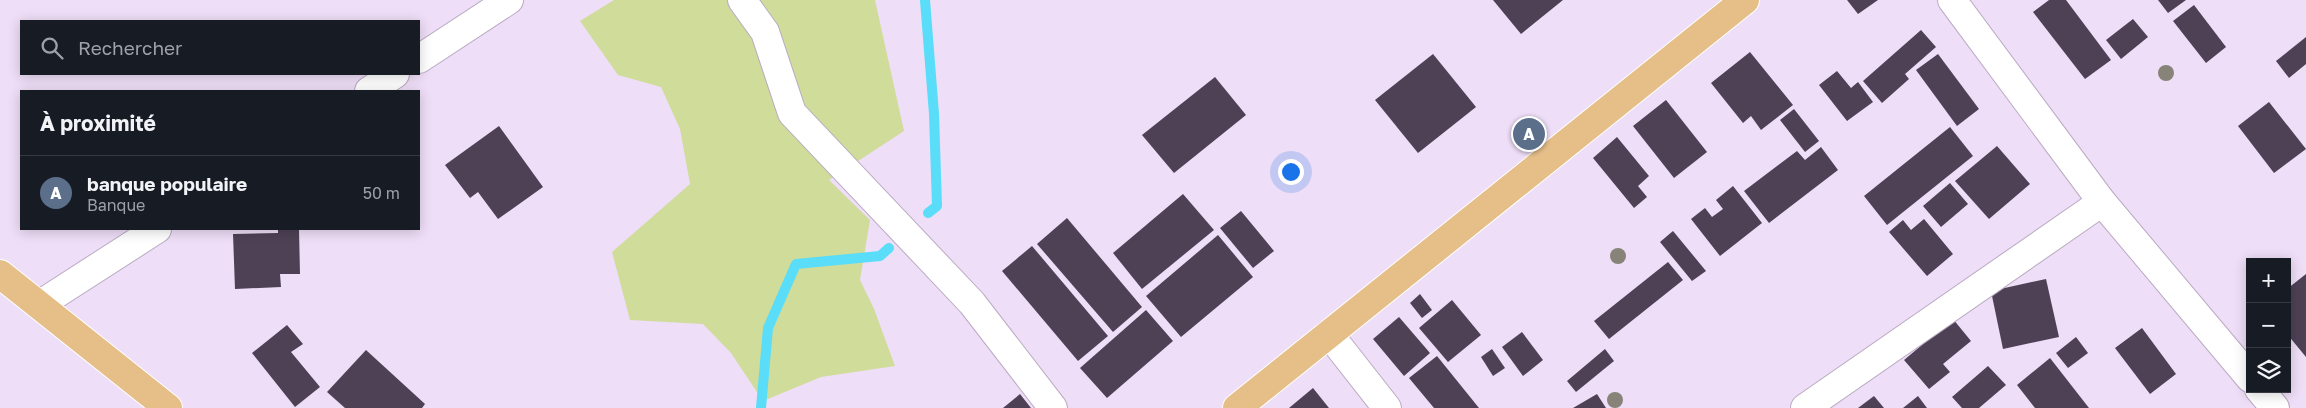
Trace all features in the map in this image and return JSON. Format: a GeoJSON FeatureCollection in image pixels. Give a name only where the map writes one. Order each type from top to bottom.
{"type":"FeatureCollection","features":[{"type":"Feature","properties":{"kind":"main road"},"geometry":{"type":"LineString","coordinates":[[1237,408],[1745,0]]}},
{"type":"Feature","properties":{"kind":"main road"},"geometry":{"type":"LineString","coordinates":[[0,274],[168,408]]}},
{"type":"Feature","properties":{"kind":"street"},"geometry":{"type":"LineString","coordinates":[[420,58],[509,0]]}},
{"type":"Feature","properties":{"kind":"street"},"geometry":{"type":"LineString","coordinates":[[742,0],[765,32],[792,113],[972,303],[1053,408]]}},
{"type":"Feature","properties":{"kind":"street"},"geometry":{"type":"LineString","coordinates":[[1952,0],[2102,202],[2246,373]]}},
{"type":"Feature","properties":{"kind":"street"},"geometry":{"type":"LineString","coordinates":[[370,90],[394,75]]}},
{"type":"Feature","properties":{"kind":"street"},"geometry":{"type":"LineString","coordinates":[[1805,408],[1832,400],[2102,202]]}},
{"type":"Feature","properties":{"kind":"street"},"geometry":{"type":"LineString","coordinates":[[39,305],[155,230]]}},
{"type":"Feature","properties":{"kind":"street"},"geometry":{"type":"LineString","coordinates":[[1329,334],[1387,408]]}},
{"type":"Feature","properties":{"kind":"street"},"geometry":{"type":"LineString","coordinates":[[2262,393],[2275,408]]}},
{"type":"Feature","properties":{"kind":"green space"},"geometry":{"type":"Polygon","coordinates":[[[614,0],[875,0],[904,131],[829,180],[870,220],[860,280],[874,309],[895,366],[821,377],[763,401],[731,353],[703,324],[630,320],[612,252],[690,184],[680,129],[661,87],[618,75],[580,21],[614,0]]]}},
{"type":"Feature","properties":{"kind":"building"},"geometry":{"type":"Polygon","coordinates":[[[1493,0],[1563,0],[1521,34],[1493,0]]]}},
{"type":"Feature","properties":{"kind":"building"},"geometry":{"type":"Polygon","coordinates":[[[1847,0],[1878,0],[1858,14],[1847,0]]]}},
{"type":"Feature","properties":{"kind":"building"},"geometry":{"type":"Polygon","coordinates":[[[2049,0],[2066,0],[2111,60],[2085,79],[2033,12],[2049,0]]]}},
{"type":"Feature","properties":{"kind":"building"},"geometry":{"type":"Polygon","coordinates":[[[2158,0],[2186,0],[2168,13],[2158,0]]]}},
{"type":"Feature","properties":{"kind":"building"},"geometry":{"type":"Polygon","coordinates":[[[2194,5],[2226,47],[2206,63],[2173,21],[2194,5]]]}},
{"type":"Feature","properties":{"kind":"building"},"geometry":{"type":"Polygon","coordinates":[[[2133,19],[2148,37],[2121,59],[2106,40],[2133,19]]]}},
{"type":"Feature","properties":{"kind":"building"},"geometry":{"type":"Polygon","coordinates":[[[1921,30],[1936,47],[1905,74],[1909,79],[1882,103],[1863,81],[1921,30]]]}},
{"type":"Feature","properties":{"kind":"building"},"geometry":{"type":"Polygon","coordinates":[[[2306,37],[2306,64],[2289,78],[2276,61],[2306,37]]]}},
{"type":"Feature","properties":{"kind":"building"},"geometry":{"type":"Polygon","coordinates":[[[1750,52],[1793,105],[1761,130],[1751,116],[1743,123],[1711,83],[1750,52]]]}},
{"type":"Feature","properties":{"kind":"building"},"geometry":{"type":"Polygon","coordinates":[[[1433,54],[1476,107],[1418,153],[1375,100],[1433,54]]]}},
{"type":"Feature","properties":{"kind":"building"},"geometry":{"type":"Polygon","coordinates":[[[1938,54],[1979,109],[1957,126],[1916,70],[1938,54]]]}},
{"type":"Feature","properties":{"kind":"building"},"geometry":{"type":"Polygon","coordinates":[[[1837,71],[1851,88],[1858,82],[1873,102],[1847,121],[1819,85],[1837,71]]]}},
{"type":"Feature","properties":{"kind":"building"},"geometry":{"type":"Polygon","coordinates":[[[1215,77],[1246,115],[1174,173],[1142,135],[1215,77]]]}},
{"type":"Feature","properties":{"kind":"building"},"geometry":{"type":"Polygon","coordinates":[[[1666,100],[1707,152],[1674,178],[1633,126],[1666,100]]]}},
{"type":"Feature","properties":{"kind":"building"},"geometry":{"type":"Polygon","coordinates":[[[2269,102],[2306,149],[2274,173],[2238,126],[2269,102]]]}},
{"type":"Feature","properties":{"kind":"building"},"geometry":{"type":"Polygon","coordinates":[[[1794,109],[1819,141],[1805,152],[1780,120],[1794,109]]]}},
{"type":"Feature","properties":{"kind":"building"},"geometry":{"type":"Polygon","coordinates":[[[499,126],[543,187],[498,219],[478,192],[470,198],[445,165],[499,126]]]}},
{"type":"Feature","properties":{"kind":"building"},"geometry":{"type":"Polygon","coordinates":[[[1950,127],[1973,156],[1887,225],[1864,196],[1950,127]]]}},
{"type":"Feature","properties":{"kind":"building"},"geometry":{"type":"Polygon","coordinates":[[[1617,137],[1649,176],[1638,186],[1647,197],[1634,208],[1593,158],[1617,137]]]}},
{"type":"Feature","properties":{"kind":"building"},"geometry":{"type":"Polygon","coordinates":[[[1997,146],[2030,184],[1989,219],[1955,181],[1997,146]]]}},
{"type":"Feature","properties":{"kind":"building"},"geometry":{"type":"Polygon","coordinates":[[[1821,147],[1838,170],[1769,223],[1744,191],[1797,151],[1805,160],[1821,147]]]}},
{"type":"Feature","properties":{"kind":"building"},"geometry":{"type":"Polygon","coordinates":[[[1950,183],[1968,204],[1941,227],[1923,206],[1950,183]]]}},
{"type":"Feature","properties":{"kind":"building"},"geometry":{"type":"Polygon","coordinates":[[[1733,186],[1762,223],[1720,256],[1691,219],[1705,208],[1712,217],[1723,209],[1716,200],[1733,186]]]}},
{"type":"Feature","properties":{"kind":"building"},"geometry":{"type":"Polygon","coordinates":[[[1183,194],[1214,230],[1142,289],[1113,253],[1183,194]]]}},
{"type":"Feature","properties":{"kind":"building"},"geometry":{"type":"Polygon","coordinates":[[[1241,211],[1274,251],[1253,268],[1220,228],[1241,211]]]}},
{"type":"Feature","properties":{"kind":"building"},"geometry":{"type":"Polygon","coordinates":[[[1067,218],[1142,307],[1113,332],[1037,244],[1067,218]]]}},
{"type":"Feature","properties":{"kind":"building"},"geometry":{"type":"Polygon","coordinates":[[[1924,219],[1953,254],[1927,276],[1889,232],[1903,220],[1911,230],[1924,219]]]}},
{"type":"Feature","properties":{"kind":"building"},"geometry":{"type":"Polygon","coordinates":[[[278,230],[299,230],[300,274],[280,274],[281,287],[235,289],[233,234],[278,233],[278,230]]]}},
{"type":"Feature","properties":{"kind":"building"},"geometry":{"type":"Polygon","coordinates":[[[1673,231],[1706,271],[1692,281],[1660,242],[1673,231]]]}},
{"type":"Feature","properties":{"kind":"building"},"geometry":{"type":"Polygon","coordinates":[[[1218,235],[1253,277],[1181,337],[1146,296],[1218,235]]]}},
{"type":"Feature","properties":{"kind":"building"},"geometry":{"type":"Polygon","coordinates":[[[1032,246],[1108,336],[1078,361],[1002,271],[1032,246]]]}},
{"type":"Feature","properties":{"kind":"building"},"geometry":{"type":"Polygon","coordinates":[[[1668,262],[1683,280],[1609,339],[1594,321],[1668,262]]]}},
{"type":"Feature","properties":{"kind":"building"},"geometry":{"type":"Polygon","coordinates":[[[2306,274],[2306,357],[2291,339],[2291,286],[2306,274]]]}},
{"type":"Feature","properties":{"kind":"building"},"geometry":{"type":"Polygon","coordinates":[[[2046,279],[2059,337],[2003,349],[1991,291],[2046,279]]]}},
{"type":"Feature","properties":{"kind":"building"},"geometry":{"type":"Polygon","coordinates":[[[1420,294],[1432,310],[1422,318],[1410,303],[1420,294]]]}},
{"type":"Feature","properties":{"kind":"building"},"geometry":{"type":"Polygon","coordinates":[[[1452,300],[1481,335],[1448,362],[1419,328],[1452,300]]]}},
{"type":"Feature","properties":{"kind":"building"},"geometry":{"type":"Polygon","coordinates":[[[1146,310],[1173,341],[1107,398],[1080,368],[1146,310]]]}},
{"type":"Feature","properties":{"kind":"building"},"geometry":{"type":"Polygon","coordinates":[[[1399,317],[1430,353],[1404,376],[1373,339],[1399,317]]]}},
{"type":"Feature","properties":{"kind":"building"},"geometry":{"type":"Polygon","coordinates":[[[1953,319],[1971,341],[1943,364],[1950,372],[1929,389],[1904,360],[1953,319]]]}},
{"type":"Feature","properties":{"kind":"building"},"geometry":{"type":"Polygon","coordinates":[[[287,325],[303,344],[291,352],[320,387],[295,407],[252,353],[287,325]]]}},
{"type":"Feature","properties":{"kind":"building"},"geometry":{"type":"Polygon","coordinates":[[[2142,328],[2176,374],[2150,394],[2115,348],[2142,328]]]}},
{"type":"Feature","properties":{"kind":"building"},"geometry":{"type":"Polygon","coordinates":[[[1522,332],[1543,360],[1523,376],[1502,347],[1522,332]]]}},
{"type":"Feature","properties":{"kind":"building"},"geometry":{"type":"Polygon","coordinates":[[[2076,337],[2088,353],[2068,368],[2056,353],[2076,337]]]}},
{"type":"Feature","properties":{"kind":"building"},"geometry":{"type":"Polygon","coordinates":[[[1492,349],[1505,368],[1493,376],[1481,357],[1492,349]]]}},
{"type":"Feature","properties":{"kind":"building"},"geometry":{"type":"Polygon","coordinates":[[[1605,349],[1614,361],[1576,392],[1567,381],[1605,349]]]}},
{"type":"Feature","properties":{"kind":"building"},"geometry":{"type":"Polygon","coordinates":[[[366,350],[425,404],[422,408],[345,408],[327,392],[366,350]]]}},
{"type":"Feature","properties":{"kind":"building"},"geometry":{"type":"Polygon","coordinates":[[[1437,356],[1479,408],[1434,408],[1409,378],[1437,356]]]}},
{"type":"Feature","properties":{"kind":"building"},"geometry":{"type":"Polygon","coordinates":[[[2050,358],[2089,408],[2035,408],[2017,385],[2050,358]]]}},
{"type":"Feature","properties":{"kind":"building"},"geometry":{"type":"Polygon","coordinates":[[[1988,366],[2006,385],[1979,408],[1962,408],[1952,397],[1988,366]]]}},
{"type":"Feature","properties":{"kind":"building"},"geometry":{"type":"Polygon","coordinates":[[[1313,388],[1329,408],[1289,408],[1313,388]]]}},
{"type":"Feature","properties":{"kind":"building"},"geometry":{"type":"Polygon","coordinates":[[[1020,394],[1031,408],[1003,408],[1020,394]]]}},
{"type":"Feature","properties":{"kind":"building"},"geometry":{"type":"Polygon","coordinates":[[[1597,394],[1606,408],[1573,408],[1597,394]]]}},
{"type":"Feature","properties":{"kind":"building"},"geometry":{"type":"Polygon","coordinates":[[[1874,396],[1884,408],[1858,408],[1874,396]]]}},
{"type":"Feature","properties":{"kind":"building"},"geometry":{"type":"Polygon","coordinates":[[[1918,396],[1927,408],[1903,408],[1918,396]]]}},
{"type":"Feature","properties":{"kind":"waterway"},"geometry":{"type":"LineString","coordinates":[[925,0],[934,114],[937,206],[928,213]]}},
{"type":"Feature","properties":{"kind":"waterway"},"geometry":{"type":"LineString","coordinates":[[761,408],[768,328],[796,264],[880,256],[889,248]]}},
{"type":"Feature","properties":{"kind":"place","name":"banque populaire"},"geometry":{"type":"Point","coordinates":[1529,134]}}]}
